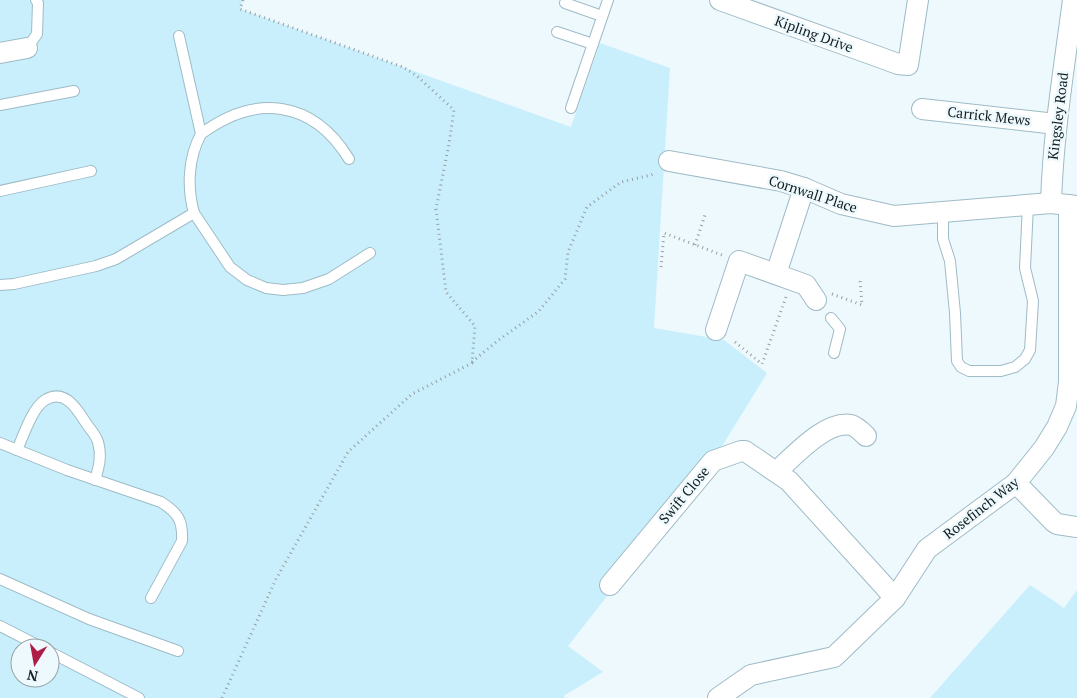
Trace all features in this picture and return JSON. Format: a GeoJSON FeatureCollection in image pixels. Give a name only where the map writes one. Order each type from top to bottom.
{"type":"FeatureCollection","features":[{"type":"Feature","properties":{"kind":"street","name":"Kipling Drive"},"geometry":{"type":"LineString","coordinates":[[720,0],[756,7],[879,58],[908,65],[918,0]]}},
{"type":"Feature","properties":{"kind":"street","name":"Kingsley Road"},"geometry":{"type":"LineString","coordinates":[[1066,205],[1052,174],[1056,124],[1073,0]]}},
{"type":"Feature","properties":{"kind":"street"},"geometry":{"type":"LineString","coordinates":[[0,53],[27,48]]}},
{"type":"Feature","properties":{"kind":"street","name":"Carrick Mews"},"geometry":{"type":"LineString","coordinates":[[922,109],[1056,124]]}},
{"type":"Feature","properties":{"kind":"street","name":"Cornwall Place"},"geometry":{"type":"LineString","coordinates":[[669,161],[781,181],[804,188],[841,204],[894,216],[1028,205],[1066,205]]}},
{"type":"Feature","properties":{"kind":"street"},"geometry":{"type":"LineString","coordinates":[[716,330],[739,261],[797,285],[804,188]]}},
{"type":"Feature","properties":{"kind":"street","name":"Rosefinch Way"},"geometry":{"type":"LineString","coordinates":[[718,698],[751,675],[834,657],[895,598],[927,549],[1016,483],[1044,448],[1066,406],[1073,354],[1066,205]]}},
{"type":"Feature","properties":{"kind":"street"},"geometry":{"type":"LineString","coordinates":[[778,471],[804,446],[830,428],[840,424],[853,425],[866,436]]}},
{"type":"Feature","properties":{"kind":"street","name":"Swift Close"},"geometry":{"type":"LineString","coordinates":[[610,585],[713,461],[745,451],[778,471],[789,481],[895,598]]}},
{"type":"Feature","properties":{"kind":"street"},"geometry":{"type":"LineString","coordinates":[[1016,483],[1054,522],[1077,527]]}},
{"type":"Feature","properties":{"kind":"lane"},"geometry":{"type":"LineString","coordinates":[[27,48],[37,34],[38,3],[36,0]]}},
{"type":"Feature","properties":{"kind":"lane"},"geometry":{"type":"LineString","coordinates":[[571,108],[608,0]]}},
{"type":"Feature","properties":{"kind":"lane"},"geometry":{"type":"LineString","coordinates":[[565,3],[602,16]]}},
{"type":"Feature","properties":{"kind":"lane"},"geometry":{"type":"LineString","coordinates":[[557,32],[593,44]]}},
{"type":"Feature","properties":{"kind":"lane"},"geometry":{"type":"LineString","coordinates":[[180,36],[201,134]]}},
{"type":"Feature","properties":{"kind":"lane"},"geometry":{"type":"LineString","coordinates":[[0,104],[74,91]]}},
{"type":"Feature","properties":{"kind":"lane"},"geometry":{"type":"LineString","coordinates":[[349,158],[331,134],[312,119],[291,110],[270,108],[249,110],[223,120],[201,134],[191,160],[190,198],[194,213],[230,267],[247,280],[266,288],[283,290],[303,288],[329,278],[370,252]]}},
{"type":"Feature","properties":{"kind":"lane"},"geometry":{"type":"LineString","coordinates":[[0,191],[90,171]]}},
{"type":"Feature","properties":{"kind":"lane"},"geometry":{"type":"LineString","coordinates":[[943,212],[944,239],[950,261],[957,361],[961,367],[968,371],[1001,371],[1014,368],[1025,359],[1030,350],[1032,338],[1033,301],[1025,268],[1028,205]]}},
{"type":"Feature","properties":{"kind":"lane"},"geometry":{"type":"LineString","coordinates":[[0,285],[14,284],[96,266],[116,258],[194,213]]}},
{"type":"Feature","properties":{"kind":"lane"},"geometry":{"type":"LineString","coordinates":[[831,318],[840,329],[834,353]]}},
{"type":"Feature","properties":{"kind":"lane"},"geometry":{"type":"LineString","coordinates":[[17,450],[38,406],[45,400],[62,397],[70,401],[76,408],[98,441],[100,463],[95,480]]}},
{"type":"Feature","properties":{"kind":"lane"},"geometry":{"type":"LineString","coordinates":[[0,443],[95,480],[161,502],[172,509],[180,519],[183,531],[182,541],[152,598]]}},
{"type":"Feature","properties":{"kind":"lane"},"geometry":{"type":"LineString","coordinates":[[0,579],[89,619],[178,651]]}},
{"type":"Feature","properties":{"kind":"lane"},"geometry":{"type":"LineString","coordinates":[[0,626],[23,638]]}},
{"type":"Feature","properties":{"kind":"lane"},"geometry":{"type":"LineString","coordinates":[[60,657],[139,698]]}},
{"type":"Feature","properties":{"kind":"path"},"geometry":{"type":"LineString","coordinates":[[243,0],[240,9],[403,67],[417,76],[454,110],[436,209],[446,292],[475,326],[472,362]]}},
{"type":"Feature","properties":{"kind":"path"},"geometry":{"type":"LineString","coordinates":[[222,698],[276,579],[348,452],[412,394],[472,362],[539,311],[565,280],[568,252],[587,208],[621,182],[652,175],[669,161]]}},
{"type":"Feature","properties":{"kind":"path"},"geometry":{"type":"LineString","coordinates":[[695,245],[705,216]]}},
{"type":"Feature","properties":{"kind":"path"},"geometry":{"type":"LineString","coordinates":[[661,267],[664,233],[739,261]]}},
{"type":"Feature","properties":{"kind":"path"},"geometry":{"type":"LineString","coordinates":[[735,342],[762,364],[797,285],[862,305],[860,280]]}},
{"type":"Feature","properties":{"kind":"shaded area"},"geometry":{"type":"Polygon","coordinates":[[[0,0],[243,0],[240,9],[571,127],[600,43],[670,68],[654,328],[724,340],[767,373],[713,461],[568,646],[603,672],[565,695],[564,698],[0,698],[0,0]]]}},
{"type":"Feature","properties":{"kind":"shaded area"},"geometry":{"type":"Polygon","coordinates":[[[1030,585],[1064,608],[1077,590],[1077,698],[930,698],[1030,585]]]}}]}
